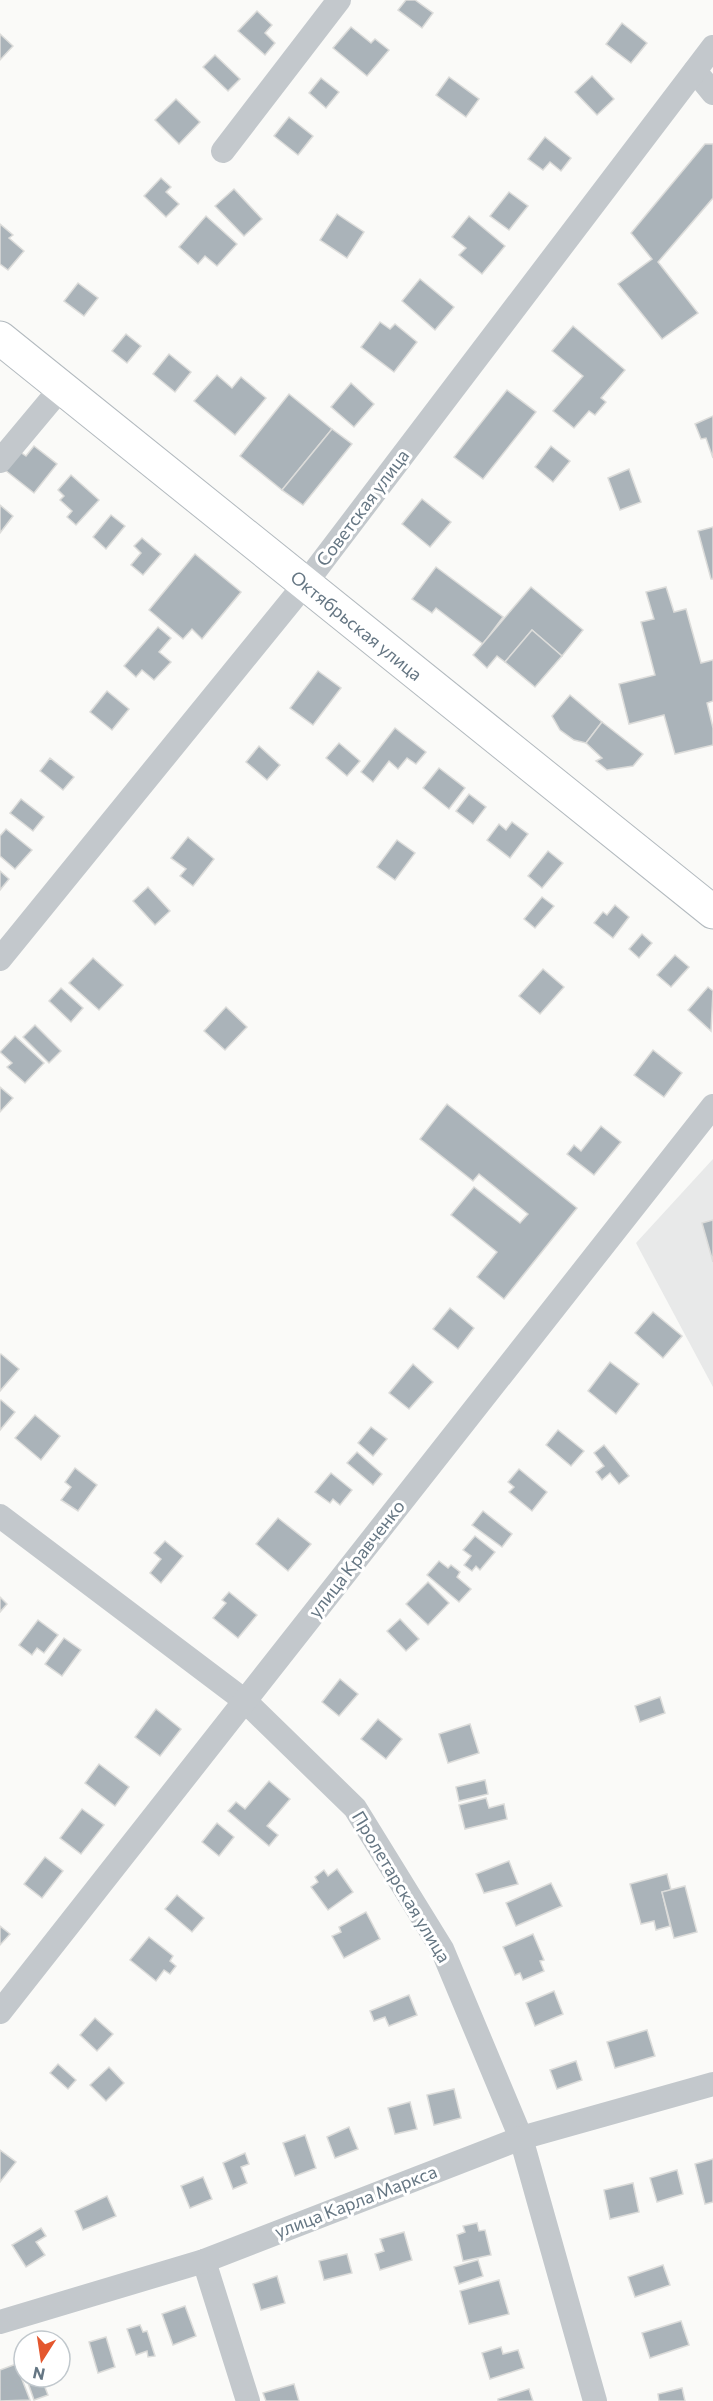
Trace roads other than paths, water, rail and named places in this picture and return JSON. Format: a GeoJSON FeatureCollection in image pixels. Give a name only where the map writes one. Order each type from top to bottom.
{"type":"FeatureCollection","features":[{"type":"Feature","properties":{"kind":"main road","name":"Октябрьская улица"},"geometry":{"type":"LineString","coordinates":[[0,338],[305,584],[705,896]]}},
{"type":"Feature","properties":{"kind":"street"},"geometry":{"type":"LineString","coordinates":[[224,151],[339,0]]}},
{"type":"Feature","properties":{"kind":"street","name":"Советская улица"},"geometry":{"type":"LineString","coordinates":[[0,958],[305,584],[713,47]]}},
{"type":"Feature","properties":{"kind":"street"},"geometry":{"type":"LineString","coordinates":[[695,71],[713,93]]}},
{"type":"Feature","properties":{"kind":"street"},"geometry":{"type":"LineString","coordinates":[[0,460],[61,387]]}},
{"type":"Feature","properties":{"kind":"street","name":"улица Кравченко"},"geometry":{"type":"LineString","coordinates":[[0,2012],[713,1106]]}},
{"type":"Feature","properties":{"kind":"street","name":"Пролетарская улица"},"geometry":{"type":"LineString","coordinates":[[0,1516],[245,1701],[355,1808],[442,1949],[521,2138],[595,2401]]}},
{"type":"Feature","properties":{"kind":"street","name":"улица Карла Маркса"},"geometry":{"type":"LineString","coordinates":[[0,2322],[204,2261],[521,2138],[713,2084]]}},
{"type":"Feature","properties":{"kind":"street"},"geometry":{"type":"LineString","coordinates":[[204,2261],[248,2401]]}}]}
